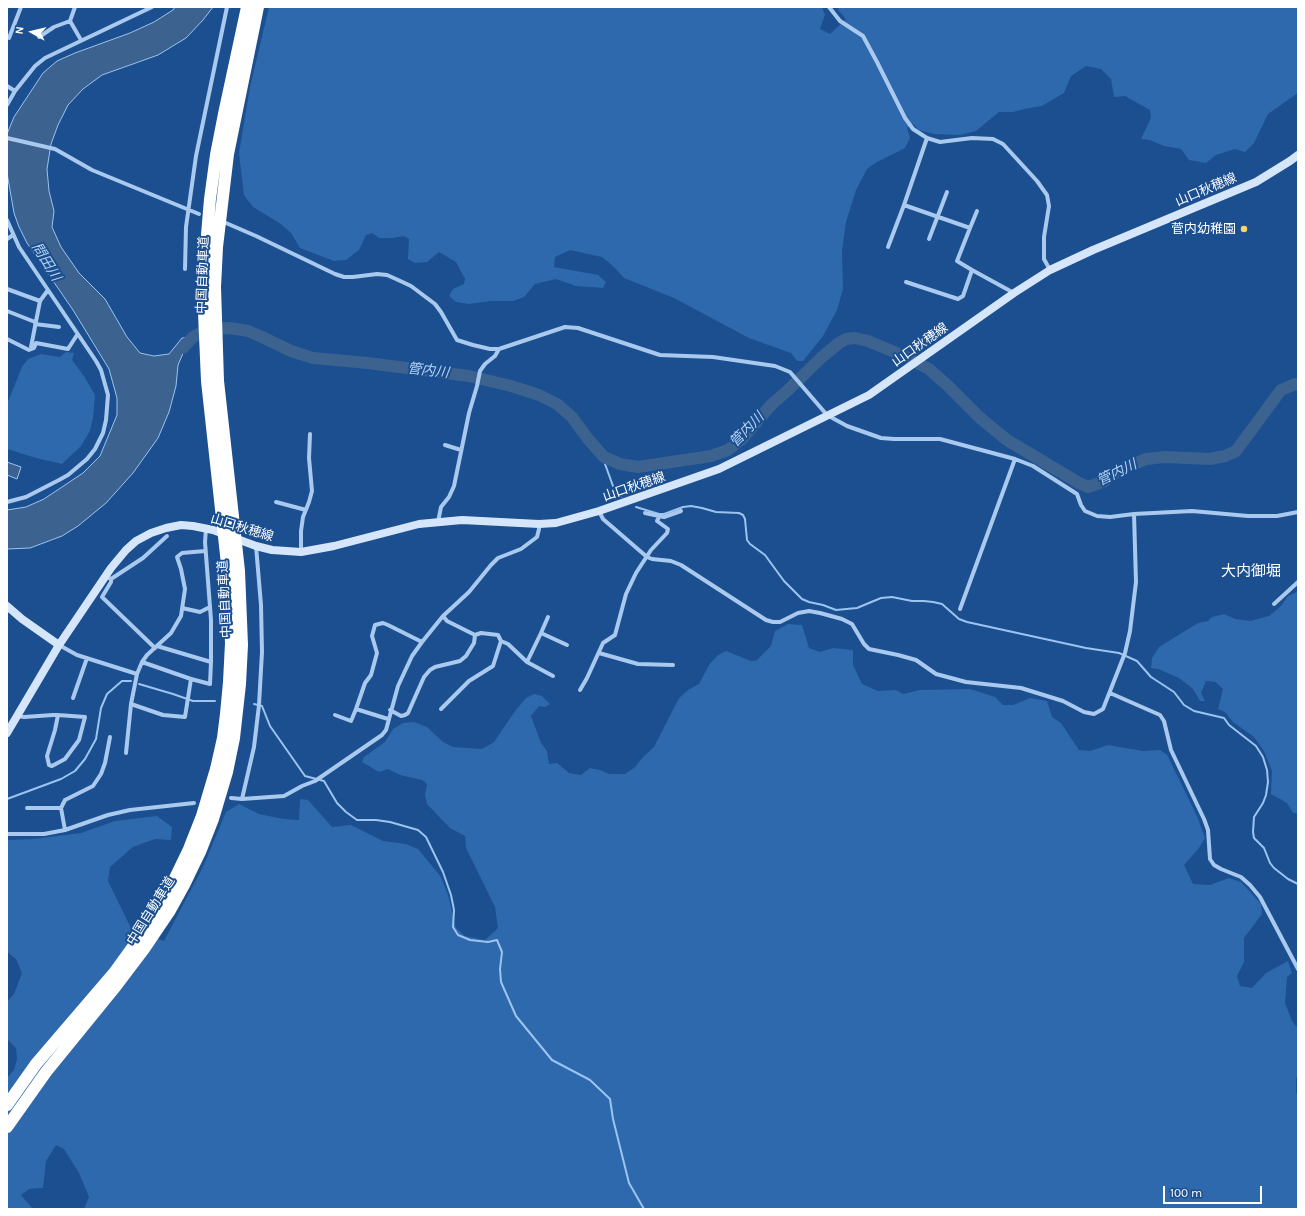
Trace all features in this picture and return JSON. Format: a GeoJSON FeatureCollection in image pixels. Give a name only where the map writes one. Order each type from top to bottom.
{"type":"FeatureCollection","features":[{"type":"Feature","properties":{"kind":"highway","name":"中国自動車道"},"geometry":{"type":"LineString","coordinates":[[7,1127],[46,1072],[144,949],[172,906],[203,846],[220,795],[234,738],[240,684],[242,645],[240,601],[236,548],[205,259],[210,199],[224,114],[247,7]]}},
{"type":"Feature","properties":{"kind":"highway","name":"中国自動車道"},"geometry":{"type":"LineString","coordinates":[[7,1105],[36,1064],[114,973],[140,937],[175,878],[189,849],[202,816],[216,770],[223,738],[229,682],[231,643],[230,607],[224,541],[207,381],[210,313],[223,188],[235,115],[258,7]]}},
{"type":"Feature","properties":{"kind":"main road","name":"山口秋穂線"},"geometry":{"type":"LineString","coordinates":[[7,733],[59,645],[108,578],[126,550],[136,541],[152,533],[181,525],[206,528],[256,546],[272,550],[301,552],[334,546],[419,524],[462,520],[539,524],[556,523],[599,511],[719,469],[869,395],[1014,293],[1050,270],[1093,250],[1256,182],[1298,155]]}},
{"type":"Feature","properties":{"kind":"main road"},"geometry":{"type":"LineString","coordinates":[[7,606],[22,619],[59,645]]}},
{"type":"Feature","properties":{"kind":"street"},"geometry":{"type":"LineString","coordinates":[[9,38],[21,7]]}},
{"type":"Feature","properties":{"kind":"street"},"geometry":{"type":"LineString","coordinates":[[75,7],[70,21],[81,40]]}},
{"type":"Feature","properties":{"kind":"street"},"geometry":{"type":"LineString","coordinates":[[7,105],[15,91],[35,66],[45,58],[152,7]]}},
{"type":"Feature","properties":{"kind":"street"},"geometry":{"type":"LineString","coordinates":[[185,269],[186,227],[196,156],[227,7]]}},
{"type":"Feature","properties":{"kind":"street"},"geometry":{"type":"LineString","coordinates":[[829,7],[840,21],[863,36],[905,118],[913,129],[927,138],[940,142],[972,138],[993,139],[1003,144],[1020,162],[1047,195],[1049,206],[1044,237],[1044,259],[1050,270]]}},
{"type":"Feature","properties":{"kind":"street"},"geometry":{"type":"LineString","coordinates":[[39,37],[54,27],[70,21]]}},
{"type":"Feature","properties":{"kind":"street"},"geometry":{"type":"LineString","coordinates":[[7,86],[15,91]]}},
{"type":"Feature","properties":{"kind":"street"},"geometry":{"type":"LineString","coordinates":[[7,138],[55,149],[92,170],[200,214]]}},
{"type":"Feature","properties":{"kind":"street"},"geometry":{"type":"LineString","coordinates":[[888,247],[927,138]]}},
{"type":"Feature","properties":{"kind":"street"},"geometry":{"type":"LineString","coordinates":[[929,239],[947,192]]}},
{"type":"Feature","properties":{"kind":"street"},"geometry":{"type":"LineString","coordinates":[[904,205],[970,228]]}},
{"type":"Feature","properties":{"kind":"street"},"geometry":{"type":"LineString","coordinates":[[977,211],[958,261],[1014,293]]}},
{"type":"Feature","properties":{"kind":"street"},"geometry":{"type":"LineString","coordinates":[[7,220],[19,247],[96,361],[108,395],[106,420],[103,433],[99,442],[87,459],[68,474],[26,497],[7,502]]}},
{"type":"Feature","properties":{"kind":"street"},"geometry":{"type":"LineString","coordinates":[[226,223],[335,274],[344,277],[377,274],[387,275],[411,286],[435,304],[456,340],[473,346],[498,349],[564,327],[578,328],[660,356],[712,357],[775,366],[790,372],[827,415],[847,426],[881,438],[940,439],[1014,458],[1033,466],[1076,494],[1085,511],[1097,516],[1110,517],[1134,514],[1192,511],[1248,516],[1277,516],[1298,512]]}},
{"type":"Feature","properties":{"kind":"street"},"geometry":{"type":"LineString","coordinates":[[7,239],[13,235]]}},
{"type":"Feature","properties":{"kind":"street"},"geometry":{"type":"LineString","coordinates":[[906,282],[958,299],[963,296],[972,270]]}},
{"type":"Feature","properties":{"kind":"street"},"geometry":{"type":"LineString","coordinates":[[7,289],[40,301]]}},
{"type":"Feature","properties":{"kind":"street"},"geometry":{"type":"LineString","coordinates":[[31,346],[40,301],[48,290]]}},
{"type":"Feature","properties":{"kind":"street"},"geometry":{"type":"LineString","coordinates":[[7,311],[35,323],[59,327]]}},
{"type":"Feature","properties":{"kind":"street"},"geometry":{"type":"LineString","coordinates":[[7,339],[29,350],[34,348],[36,343],[68,349],[78,335]]}},
{"type":"Feature","properties":{"kind":"street"},"geometry":{"type":"LineString","coordinates":[[438,522],[441,507],[449,497],[454,486],[469,413],[480,372],[485,364],[495,356],[498,349]]}},
{"type":"Feature","properties":{"kind":"street"},"geometry":{"type":"LineString","coordinates":[[301,552],[301,530],[303,517],[312,491],[309,458],[310,434]]}},
{"type":"Feature","properties":{"kind":"street"},"geometry":{"type":"LineString","coordinates":[[445,445],[462,450]]}},
{"type":"Feature","properties":{"kind":"street"},"geometry":{"type":"LineString","coordinates":[[960,608],[1014,458]]}},
{"type":"Feature","properties":{"kind":"street"},"geometry":{"type":"LineString","coordinates":[[276,502],[306,510]]}},
{"type":"Feature","properties":{"kind":"street"},"geometry":{"type":"LineString","coordinates":[[599,511],[603,519],[652,559],[671,561],[681,565],[766,620],[780,622],[798,613],[809,611],[842,619],[852,624],[864,644],[869,649],[898,654],[916,660],[936,674],[966,682],[1021,688],[1063,701],[1084,712],[1094,714],[1103,709],[1124,655],[1135,594],[1134,514]]}},
{"type":"Feature","properties":{"kind":"street"},"geometry":{"type":"LineString","coordinates":[[645,514],[664,517],[681,511]]}},
{"type":"Feature","properties":{"kind":"street"},"geometry":{"type":"LineString","coordinates":[[580,690],[588,678],[603,643],[615,635],[626,594],[636,573],[651,550],[668,529],[657,521],[659,517]]}},
{"type":"Feature","properties":{"kind":"street"},"geometry":{"type":"LineString","coordinates":[[231,798],[242,799],[284,796],[314,781],[382,735],[386,730],[390,710],[398,686],[407,666],[422,642],[443,616],[469,592],[491,564],[498,558],[530,544],[537,537],[539,524]]}},
{"type":"Feature","properties":{"kind":"street"},"geometry":{"type":"LineString","coordinates":[[142,662],[210,684],[211,620],[204,542],[206,528]]}},
{"type":"Feature","properties":{"kind":"street"},"geometry":{"type":"LineString","coordinates":[[167,536],[143,558],[108,578],[111,582],[102,596],[156,647],[211,662]]}},
{"type":"Feature","properties":{"kind":"street"},"geometry":{"type":"LineString","coordinates":[[242,799],[254,747],[259,705],[262,652],[261,613],[256,546]]}},
{"type":"Feature","properties":{"kind":"street"},"geometry":{"type":"LineString","coordinates":[[126,753],[131,704],[137,674],[142,662],[171,633],[181,616],[185,589],[182,569],[178,557],[182,553],[205,551]]}},
{"type":"Feature","properties":{"kind":"street"},"geometry":{"type":"LineString","coordinates":[[1274,604],[1298,582]]}},
{"type":"Feature","properties":{"kind":"street"},"geometry":{"type":"LineString","coordinates":[[182,608],[200,612],[210,607]]}},
{"type":"Feature","properties":{"kind":"street"},"geometry":{"type":"LineString","coordinates":[[443,616],[447,620],[475,635],[481,633],[498,635],[501,641],[508,644],[527,662],[553,676]]}},
{"type":"Feature","properties":{"kind":"street"},"geometry":{"type":"LineString","coordinates":[[527,662],[542,634],[548,617]]}},
{"type":"Feature","properties":{"kind":"street"},"geometry":{"type":"LineString","coordinates":[[335,715],[351,721],[365,683],[371,674],[377,654],[372,636],[376,626],[383,623],[422,642]]}},
{"type":"Feature","properties":{"kind":"street"},"geometry":{"type":"LineString","coordinates":[[542,634],[567,645]]}},
{"type":"Feature","properties":{"kind":"street"},"geometry":{"type":"LineString","coordinates":[[390,710],[400,716],[408,713],[424,677],[430,670],[435,667],[460,661],[466,656],[474,643],[475,635]]}},
{"type":"Feature","properties":{"kind":"street"},"geometry":{"type":"LineString","coordinates":[[442,709],[469,681],[493,666],[501,641]]}},
{"type":"Feature","properties":{"kind":"street"},"geometry":{"type":"LineString","coordinates":[[59,645],[77,655],[137,674]]}},
{"type":"Feature","properties":{"kind":"street"},"geometry":{"type":"LineString","coordinates":[[599,653],[638,664],[673,665]]}},
{"type":"Feature","properties":{"kind":"street"},"geometry":{"type":"LineString","coordinates":[[73,698],[87,658]]}},
{"type":"Feature","properties":{"kind":"street"},"geometry":{"type":"LineString","coordinates":[[131,704],[163,715],[185,717],[191,679]]}},
{"type":"Feature","properties":{"kind":"street"},"geometry":{"type":"LineString","coordinates":[[1110,693],[1160,715],[1164,721],[1171,750],[1206,824],[1210,859],[1214,865],[1241,877],[1260,897],[1268,909],[1298,969]]}},
{"type":"Feature","properties":{"kind":"street"},"geometry":{"type":"LineString","coordinates":[[356,709],[388,719]]}},
{"type":"Feature","properties":{"kind":"street"},"geometry":{"type":"LineString","coordinates":[[17,716],[58,715],[85,718],[79,740],[65,759],[52,766],[49,765],[47,756],[58,715]]}},
{"type":"Feature","properties":{"kind":"street"},"geometry":{"type":"LineString","coordinates":[[65,830],[61,808],[65,800],[93,786],[101,774],[105,763],[110,737]]}},
{"type":"Feature","properties":{"kind":"street"},"geometry":{"type":"LineString","coordinates":[[7,834],[44,834],[65,830],[108,815],[130,810],[194,803]]}},
{"type":"Feature","properties":{"kind":"street"},"geometry":{"type":"LineString","coordinates":[[26,808],[61,808]]}},
{"type":"Feature","properties":{"kind":"shaded area"},"geometry":{"type":"Polygon","coordinates":[[[269,7],[822,7],[825,15],[820,29],[830,34],[846,19],[838,10],[839,7],[1298,7],[1298,93],[1268,114],[1254,143],[1245,152],[1235,149],[1216,155],[1206,163],[1189,160],[1181,149],[1164,146],[1150,140],[1141,139],[1151,118],[1150,110],[1125,96],[1114,97],[1111,79],[1101,69],[1086,66],[1071,76],[1064,93],[1042,106],[1013,112],[999,112],[976,131],[960,135],[934,134],[919,130],[913,124],[907,128],[910,138],[905,148],[877,162],[867,169],[856,190],[846,222],[842,251],[843,289],[837,310],[823,336],[803,361],[797,361],[791,353],[749,338],[674,298],[624,278],[602,257],[570,250],[555,257],[554,267],[598,275],[606,282],[603,288],[576,286],[556,279],[535,284],[524,297],[513,301],[491,301],[469,304],[456,302],[449,296],[453,289],[464,284],[465,279],[456,262],[439,252],[427,262],[415,263],[408,259],[409,239],[404,236],[379,238],[372,233],[366,235],[359,250],[346,260],[334,261],[300,248],[291,233],[281,224],[253,207],[244,195],[239,153],[250,87],[269,7]]]}},
{"type":"Feature","properties":{"kind":"shaded area"},"geometry":{"type":"Polygon","coordinates":[[[66,352],[74,353],[72,360],[84,376],[95,395],[90,431],[81,446],[62,464],[7,449],[7,404],[22,367],[28,359],[41,354],[60,357],[66,352]]]}},
{"type":"Feature","properties":{"kind":"shaded area"},"geometry":{"type":"Polygon","coordinates":[[[1297,592],[1298,813],[1293,813],[1287,803],[1271,794],[1272,771],[1264,751],[1254,737],[1233,722],[1225,712],[1218,709],[1223,689],[1216,682],[1206,681],[1201,693],[1205,701],[1200,701],[1193,689],[1179,678],[1158,669],[1151,668],[1152,658],[1159,647],[1198,623],[1208,621],[1212,617],[1224,614],[1235,619],[1250,621],[1269,616],[1281,606],[1288,596],[1297,592]]]}},
{"type":"Feature","properties":{"kind":"shaded area"},"geometry":{"type":"Polygon","coordinates":[[[788,624],[802,625],[809,648],[820,652],[833,648],[853,650],[853,665],[862,684],[878,691],[896,690],[903,694],[920,690],[970,689],[995,697],[1003,705],[1013,705],[1030,698],[1047,701],[1052,717],[1061,723],[1079,750],[1090,751],[1108,745],[1143,751],[1160,750],[1167,755],[1197,816],[1205,838],[1199,848],[1184,865],[1193,884],[1210,885],[1229,878],[1241,882],[1261,904],[1262,914],[1244,938],[1244,962],[1237,976],[1240,986],[1252,988],[1266,973],[1288,961],[1292,973],[1287,977],[1285,1003],[1292,1021],[1298,1029],[1298,1075],[1296,1078],[1296,1092],[1298,1095],[1298,1209],[84,1209],[89,1197],[79,1173],[64,1149],[56,1145],[46,1161],[43,1188],[29,1189],[21,1195],[33,1209],[7,1209],[7,1078],[14,1070],[17,1059],[16,1048],[7,1039],[7,1002],[14,994],[22,973],[16,959],[7,952],[7,840],[34,839],[81,833],[115,821],[157,816],[172,827],[171,840],[155,839],[133,847],[110,867],[108,881],[132,930],[164,941],[203,867],[226,812],[239,804],[259,814],[284,819],[299,820],[300,799],[308,800],[332,827],[351,825],[383,841],[406,844],[418,849],[441,877],[448,895],[456,928],[465,936],[485,940],[498,928],[495,907],[466,848],[465,836],[450,828],[427,804],[425,795],[427,784],[422,780],[400,775],[388,769],[379,772],[362,762],[364,757],[385,742],[393,729],[403,723],[414,722],[427,727],[443,742],[453,747],[482,749],[494,742],[515,711],[526,698],[534,694],[542,696],[550,704],[545,707],[539,706],[531,716],[541,743],[547,751],[549,764],[557,763],[569,773],[581,775],[590,768],[609,774],[625,774],[635,767],[654,747],[679,698],[688,690],[699,684],[709,665],[718,655],[726,651],[751,661],[757,660],[771,646],[775,631],[788,624]]]}},
{"type":"Feature","properties":{"kind":"water","name":"問田川"},"geometry":{"type":"Polygon","coordinates":[[[175,7],[213,7],[186,38],[158,55],[102,75],[83,89],[68,105],[58,125],[51,144],[47,169],[49,191],[54,211],[52,227],[61,247],[79,273],[105,299],[127,337],[140,353],[154,356],[169,354],[182,338],[193,337],[184,351],[178,365],[176,386],[169,412],[158,438],[133,473],[106,503],[78,526],[62,536],[30,548],[7,549],[7,510],[26,507],[44,499],[83,473],[100,456],[117,415],[117,398],[109,369],[73,310],[27,243],[19,227],[14,213],[7,173],[7,134],[14,117],[43,73],[57,61],[130,33],[154,22],[173,10],[175,7]]]}},
{"type":"Feature","properties":{"kind":"water"},"geometry":{"type":"Polygon","coordinates":[[[7,462],[21,467],[17,479],[7,475],[7,462]]]}},
{"type":"Feature","properties":{"kind":"waterway","name":"管内川"},"geometry":{"type":"LineString","coordinates":[[183,348],[193,337],[208,329],[229,328],[248,331],[291,351],[313,358],[368,363],[469,376],[511,386],[539,395],[557,404],[572,417],[588,439],[604,457],[620,464],[638,467],[711,456],[728,450],[742,439],[771,405],[822,357],[839,343],[846,339],[855,338],[868,341],[904,356],[929,369],[979,417],[1007,440],[1088,487],[1105,481],[1115,473],[1146,459],[1165,457],[1210,459],[1225,456],[1236,451],[1281,390],[1295,384],[1298,385]]}},
{"type":"Feature","properties":{"kind":"waterway"},"geometry":{"type":"LineString","coordinates":[[604,457],[613,486]]}},
{"type":"Feature","properties":{"kind":"waterway"},"geometry":{"type":"LineString","coordinates":[[616,493],[621,497]]}},
{"type":"Feature","properties":{"kind":"waterway"},"geometry":{"type":"LineString","coordinates":[[636,507],[659,514],[664,514],[683,507],[691,506],[716,512],[739,513],[743,515],[745,519],[747,540],[750,544],[765,555],[784,581],[802,599],[809,602],[836,610],[857,608],[881,598],[892,597],[912,601],[933,602],[942,604],[959,619],[967,622],[1086,648],[1119,653],[1137,661],[1151,677],[1174,692],[1184,705],[1194,711],[1224,718],[1229,725],[1256,746],[1263,757],[1267,770],[1268,782],[1263,803],[1254,817],[1254,838],[1264,848],[1270,863],[1274,868],[1288,879],[1298,884]]}},
{"type":"Feature","properties":{"kind":"waterway"},"geometry":{"type":"LineString","coordinates":[[7,799],[61,779],[75,771],[85,759],[96,739],[101,708],[107,694],[122,681],[131,681]]}},
{"type":"Feature","properties":{"kind":"waterway"},"geometry":{"type":"LineString","coordinates":[[139,684],[193,701],[215,701]]}},
{"type":"Feature","properties":{"kind":"waterway"},"geometry":{"type":"LineString","coordinates":[[254,704],[262,706],[270,726],[305,776],[324,781],[337,803],[346,812],[357,820],[390,822],[418,830],[426,837],[443,872],[451,895],[454,910],[453,927],[458,935],[470,940],[488,942],[497,940],[502,952],[500,969],[501,982],[516,1016],[552,1060],[590,1080],[610,1099],[613,1119],[629,1183],[644,1209]]}},
{"type":"Feature","properties":{"kind":"place","name":"菅内幼稚園"},"geometry":{"type":"Point","coordinates":[1244,229]}},
{"type":"Feature","properties":{"kind":"district","name":"大内御堀"},"geometry":{"type":"Point","coordinates":[1251,572]}}]}
